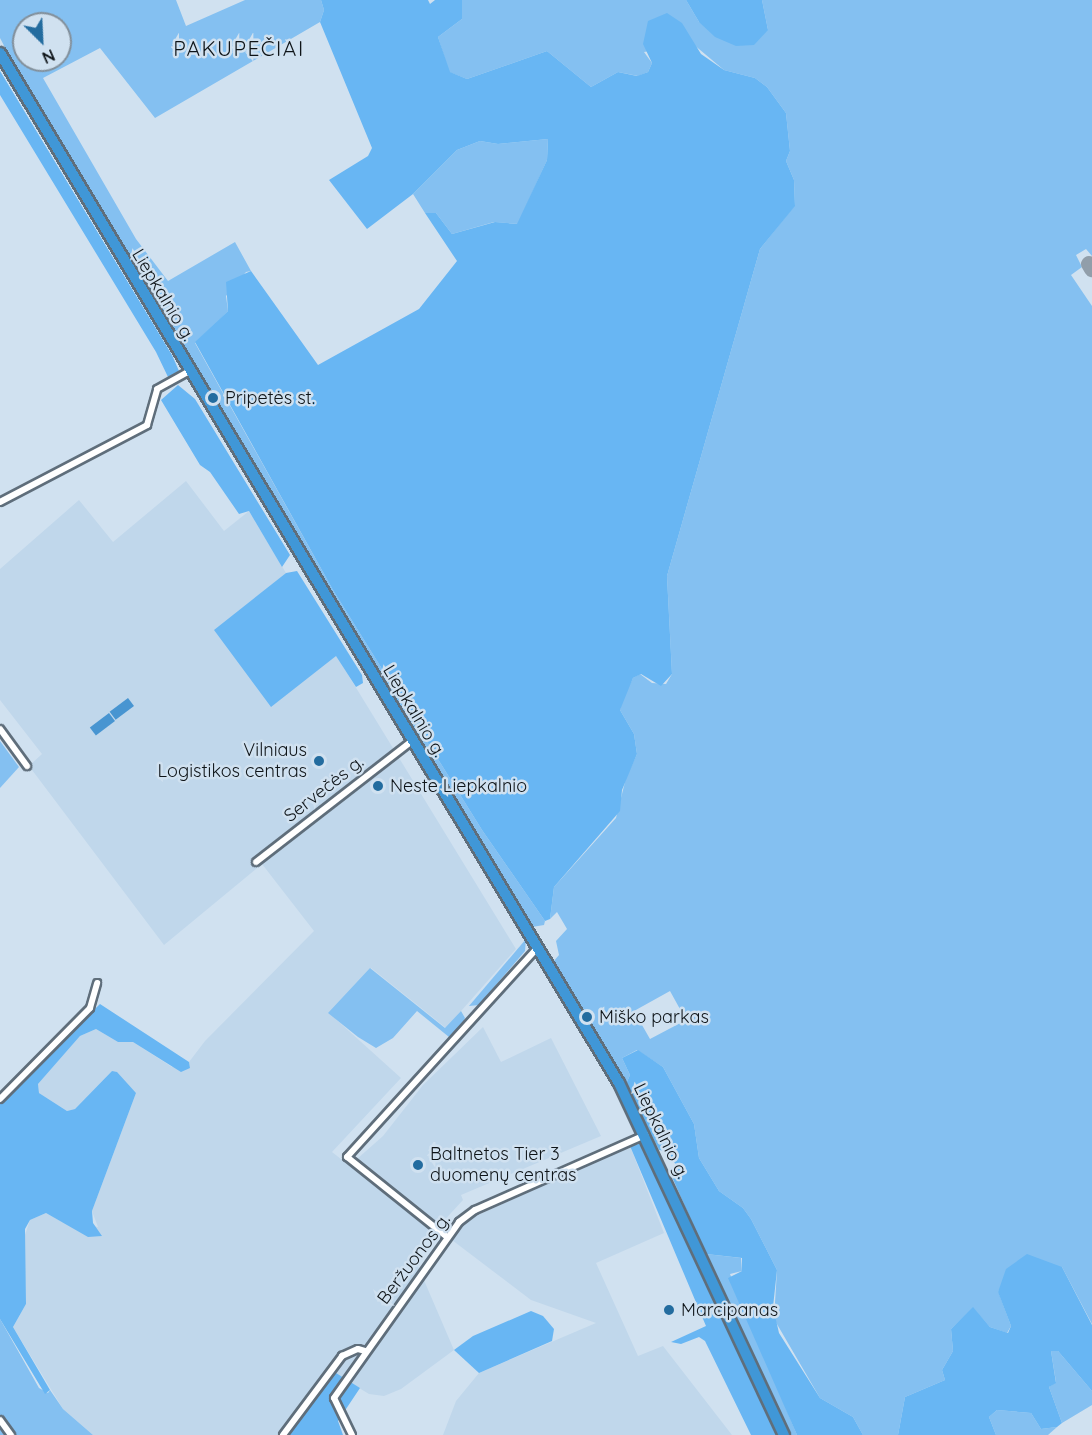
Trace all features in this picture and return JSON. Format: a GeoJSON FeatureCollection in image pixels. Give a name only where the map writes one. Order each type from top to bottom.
{"type":"FeatureCollection","features":[{"type":"Feature","properties":{"kind":"highway","name":"Liepkalnio g."},"geometry":{"type":"LineString","coordinates":[[0,52],[189,371],[537,948],[645,1135],[784,1435]]}},
{"type":"Feature","properties":{"kind":"street"},"geometry":{"type":"LineString","coordinates":[[0,501],[147,425],[157,389],[189,371]]}},
{"type":"Feature","properties":{"kind":"street"},"geometry":{"type":"LineString","coordinates":[[0,729],[27,766]]}},
{"type":"Feature","properties":{"kind":"street","name":"Servečės g."},"geometry":{"type":"LineString","coordinates":[[256,862],[412,741]]}},
{"type":"Feature","properties":{"kind":"street"},"geometry":{"type":"LineString","coordinates":[[447,1237],[347,1157],[537,948]]}},
{"type":"Feature","properties":{"kind":"street"},"geometry":{"type":"LineString","coordinates":[[0,1099],[90,1008],[97,983]]}},
{"type":"Feature","properties":{"kind":"street","name":"Beržuonos g."},"geometry":{"type":"LineString","coordinates":[[352,1435],[334,1398],[447,1237],[475,1210],[645,1135]]}},
{"type":"Feature","properties":{"kind":"street"},"geometry":{"type":"LineString","coordinates":[[283,1435],[342,1356],[358,1349],[365,1351]]}},
{"type":"Feature","properties":{"kind":"street"},"geometry":{"type":"LineString","coordinates":[[0,1420],[11,1435]]}},
{"type":"Feature","properties":{"kind":"shaded area"},"geometry":{"type":"Polygon","coordinates":[[[0,0],[176,0],[186,26],[245,0],[321,0],[324,10],[320,22],[155,118],[100,48],[72,63],[72,12],[12,12],[12,61],[0,38],[0,0]]]}},
{"type":"Feature","properties":{"kind":"shaded area"},"geometry":{"type":"Polygon","coordinates":[[[321,0],[428,0],[430,4],[435,0],[462,0],[462,19],[438,37],[450,72],[467,79],[547,51],[591,87],[618,72],[637,76],[648,72],[652,63],[643,44],[648,21],[667,13],[682,23],[701,54],[724,70],[755,78],[767,87],[786,113],[790,151],[786,161],[794,180],[795,206],[760,249],[667,576],[672,674],[661,686],[641,674],[633,678],[620,710],[634,734],[637,754],[622,790],[620,811],[554,887],[550,919],[545,921],[482,830],[333,590],[195,342],[228,311],[226,282],[251,271],[318,365],[419,309],[457,261],[425,213],[436,213],[452,234],[495,222],[517,224],[547,160],[548,139],[498,144],[480,141],[457,150],[413,194],[367,229],[329,180],[368,156],[372,148],[320,22],[324,10],[321,0]]]}},
{"type":"Feature","properties":{"kind":"shaded area"},"geometry":{"type":"Polygon","coordinates":[[[462,0],[686,0],[699,22],[768,30],[762,0],[1092,0],[1092,256],[1086,249],[1076,255],[1082,267],[1071,275],[1092,306],[1092,1324],[1062,1267],[998,1291],[1011,1326],[1007,1333],[990,1327],[973,1308],[951,1329],[953,1351],[942,1370],[945,1380],[905,1397],[898,1435],[863,1435],[853,1417],[820,1398],[774,1319],[777,1270],[751,1219],[743,1208],[719,1191],[699,1158],[694,1124],[663,1067],[637,1050],[622,1058],[630,1075],[626,1084],[553,962],[559,955],[556,941],[567,929],[557,912],[550,919],[554,887],[616,818],[626,778],[637,754],[634,734],[620,710],[621,702],[633,678],[640,674],[652,683],[666,684],[672,674],[667,576],[760,249],[795,205],[794,180],[786,161],[790,151],[786,113],[767,87],[755,78],[724,70],[693,44],[644,52],[652,63],[648,72],[638,76],[618,72],[591,87],[547,51],[467,79],[449,72],[438,37],[462,19],[462,0]],[[670,991],[634,1011],[650,1039],[686,1020],[670,991]]]}},
{"type":"Feature","properties":{"kind":"shaded area"},"geometry":{"type":"Polygon","coordinates":[[[686,0],[762,0],[768,30],[754,45],[736,46],[715,37],[699,22],[686,0]]]}},
{"type":"Feature","properties":{"kind":"shaded area"},"geometry":{"type":"Polygon","coordinates":[[[0,71],[172,355],[179,371],[168,377],[156,352],[0,95],[0,71]]]}},
{"type":"Feature","properties":{"kind":"shaded area"},"geometry":{"type":"Polygon","coordinates":[[[18,72],[54,72],[43,78],[136,239],[168,281],[235,242],[251,271],[246,272],[226,296],[228,311],[195,343],[333,590],[482,830],[545,921],[544,925],[532,927],[18,72]]]}},
{"type":"Feature","properties":{"kind":"shaded area"},"geometry":{"type":"Polygon","coordinates":[[[548,139],[547,160],[518,224],[494,222],[452,234],[436,213],[425,213],[413,194],[457,150],[480,141],[498,144],[548,139]]]}},
{"type":"Feature","properties":{"kind":"shaded area"},"geometry":{"type":"Polygon","coordinates":[[[178,385],[195,399],[290,555],[282,567],[249,511],[239,514],[210,472],[200,465],[161,400],[178,385]]]}},
{"type":"Feature","properties":{"kind":"shaded area"},"geometry":{"type":"Polygon","coordinates":[[[186,481],[224,531],[249,511],[286,573],[215,630],[336,655],[516,949],[446,1028],[371,968],[329,1013],[401,1078],[332,1152],[433,1231],[414,1257],[454,1350],[401,1389],[384,1396],[369,1394],[336,1374],[288,1435],[93,1435],[63,1409],[13,1327],[26,1304],[24,1238],[30,1220],[46,1213],[62,1222],[98,1227],[92,1211],[136,1093],[112,1071],[75,1109],[67,1111],[39,1093],[38,1084],[80,1036],[96,1029],[118,1042],[133,1042],[172,1067],[190,1068],[189,1062],[205,1041],[314,931],[262,864],[164,945],[29,766],[42,754],[0,700],[0,569],[79,500],[113,542],[186,481]]]}},
{"type":"Feature","properties":{"kind":"shaded area"},"geometry":{"type":"Polygon","coordinates":[[[297,571],[362,675],[363,683],[356,687],[336,656],[271,707],[214,630],[286,573],[297,571]]]}},
{"type":"Feature","properties":{"kind":"shaded area"},"geometry":{"type":"Polygon","coordinates":[[[128,698],[134,706],[116,720],[110,712],[128,698]]]}},
{"type":"Feature","properties":{"kind":"shaded area"},"geometry":{"type":"Polygon","coordinates":[[[109,713],[115,721],[96,735],[90,727],[109,713]]]}},
{"type":"Feature","properties":{"kind":"shaded area"},"geometry":{"type":"Polygon","coordinates":[[[0,741],[19,767],[0,788],[0,741]]]}},
{"type":"Feature","properties":{"kind":"shaded area"},"geometry":{"type":"Polygon","coordinates":[[[526,939],[525,951],[479,1005],[469,1006],[526,939]]]}},
{"type":"Feature","properties":{"kind":"shaded area"},"geometry":{"type":"Polygon","coordinates":[[[370,968],[445,1028],[461,1011],[465,1018],[463,1023],[449,1037],[417,1011],[393,1038],[376,1048],[328,1013],[370,968]]]}},
{"type":"Feature","properties":{"kind":"shaded area"},"geometry":{"type":"Polygon","coordinates":[[[100,1004],[189,1062],[190,1068],[181,1072],[133,1042],[118,1042],[96,1029],[80,1036],[38,1084],[39,1093],[67,1111],[75,1109],[112,1071],[117,1072],[136,1093],[92,1211],[93,1223],[102,1236],[88,1237],[46,1213],[30,1220],[25,1229],[26,1304],[13,1327],[50,1390],[45,1394],[0,1319],[0,1101],[100,1004]]]}},
{"type":"Feature","properties":{"kind":"shaded area"},"geometry":{"type":"Polygon","coordinates":[[[483,1027],[501,1062],[551,1038],[601,1136],[461,1195],[463,1200],[439,1226],[357,1159],[383,1136],[423,1085],[483,1027]]]}},
{"type":"Feature","properties":{"kind":"shaded area"},"geometry":{"type":"Polygon","coordinates":[[[638,1050],[663,1067],[694,1124],[699,1158],[719,1191],[743,1208],[751,1219],[777,1270],[773,1307],[779,1333],[820,1398],[853,1417],[863,1435],[797,1435],[728,1278],[742,1271],[742,1258],[706,1254],[672,1177],[678,1169],[668,1151],[659,1150],[626,1084],[630,1075],[622,1058],[638,1050]]]}},
{"type":"Feature","properties":{"kind":"shaded area"},"geometry":{"type":"Polygon","coordinates":[[[643,1143],[779,1435],[751,1435],[705,1341],[699,1337],[681,1344],[671,1342],[706,1326],[630,1146],[643,1143]]]}},
{"type":"Feature","properties":{"kind":"shaded area"},"geometry":{"type":"Polygon","coordinates":[[[630,1146],[664,1233],[596,1263],[638,1356],[663,1346],[732,1435],[443,1435],[456,1401],[479,1373],[596,1323],[531,1300],[452,1240],[469,1219],[630,1146]]]}},
{"type":"Feature","properties":{"kind":"shaded area"},"geometry":{"type":"Polygon","coordinates":[[[706,1254],[741,1258],[742,1271],[730,1274],[797,1435],[789,1435],[706,1254]]]}},
{"type":"Feature","properties":{"kind":"shaded area"},"geometry":{"type":"Polygon","coordinates":[[[1027,1254],[1062,1267],[1092,1325],[1092,1391],[1058,1351],[1051,1351],[1056,1383],[1049,1387],[1062,1423],[1057,1427],[1041,1429],[1031,1413],[997,1410],[989,1417],[996,1435],[898,1435],[905,1397],[945,1380],[942,1370],[953,1351],[951,1329],[973,1307],[990,1327],[1008,1333],[1011,1326],[998,1292],[1006,1269],[1027,1254]]]}},
{"type":"Feature","properties":{"kind":"shaded area"},"geometry":{"type":"Polygon","coordinates":[[[531,1311],[543,1316],[554,1329],[552,1341],[479,1373],[454,1350],[473,1336],[531,1311]]]}},
{"type":"Feature","properties":{"kind":"shaded area"},"geometry":{"type":"Polygon","coordinates":[[[0,1319],[39,1388],[48,1393],[50,1390],[63,1409],[93,1435],[0,1435],[0,1319]]]}},
{"type":"Feature","properties":{"kind":"shaded area"},"geometry":{"type":"Polygon","coordinates":[[[1051,1351],[1058,1351],[1092,1391],[1092,1405],[1062,1423],[1049,1387],[1056,1382],[1051,1351]]]}},
{"type":"Feature","properties":{"kind":"shaded area"},"geometry":{"type":"Polygon","coordinates":[[[336,1373],[360,1388],[338,1421],[343,1435],[288,1435],[336,1373]]]}},
{"type":"Feature","properties":{"kind":"shaded area"},"geometry":{"type":"Polygon","coordinates":[[[997,1410],[1031,1413],[1041,1429],[1057,1427],[1048,1435],[996,1435],[989,1417],[997,1410]]]}},
{"type":"Feature","properties":{"kind":"taxiway"},"geometry":{"type":"LineString","coordinates":[[1089,264],[1092,269]]}},
{"type":"Feature","properties":{"kind":"place","name":"Pripetės st."},"geometry":{"type":"Point","coordinates":[213,398]}},
{"type":"Feature","properties":{"kind":"place","name":"Vilniaus Logistikos centras"},"geometry":{"type":"Point","coordinates":[319,761]}},
{"type":"Feature","properties":{"kind":"place","name":"Neste Liepkalnio"},"geometry":{"type":"Point","coordinates":[378,786]}},
{"type":"Feature","properties":{"kind":"place","name":"Miško parkas"},"geometry":{"type":"Point","coordinates":[587,1017]}},
{"type":"Feature","properties":{"kind":"place","name":"Baltnetos Tier 3 duomenų centras"},"geometry":{"type":"Point","coordinates":[418,1165]}},
{"type":"Feature","properties":{"kind":"place","name":"Marcipanas"},"geometry":{"type":"Point","coordinates":[669,1310]}},
{"type":"Feature","properties":{"kind":"district","name":"PAKUPEČIAI"},"geometry":{"type":"Point","coordinates":[239,48]}}]}
